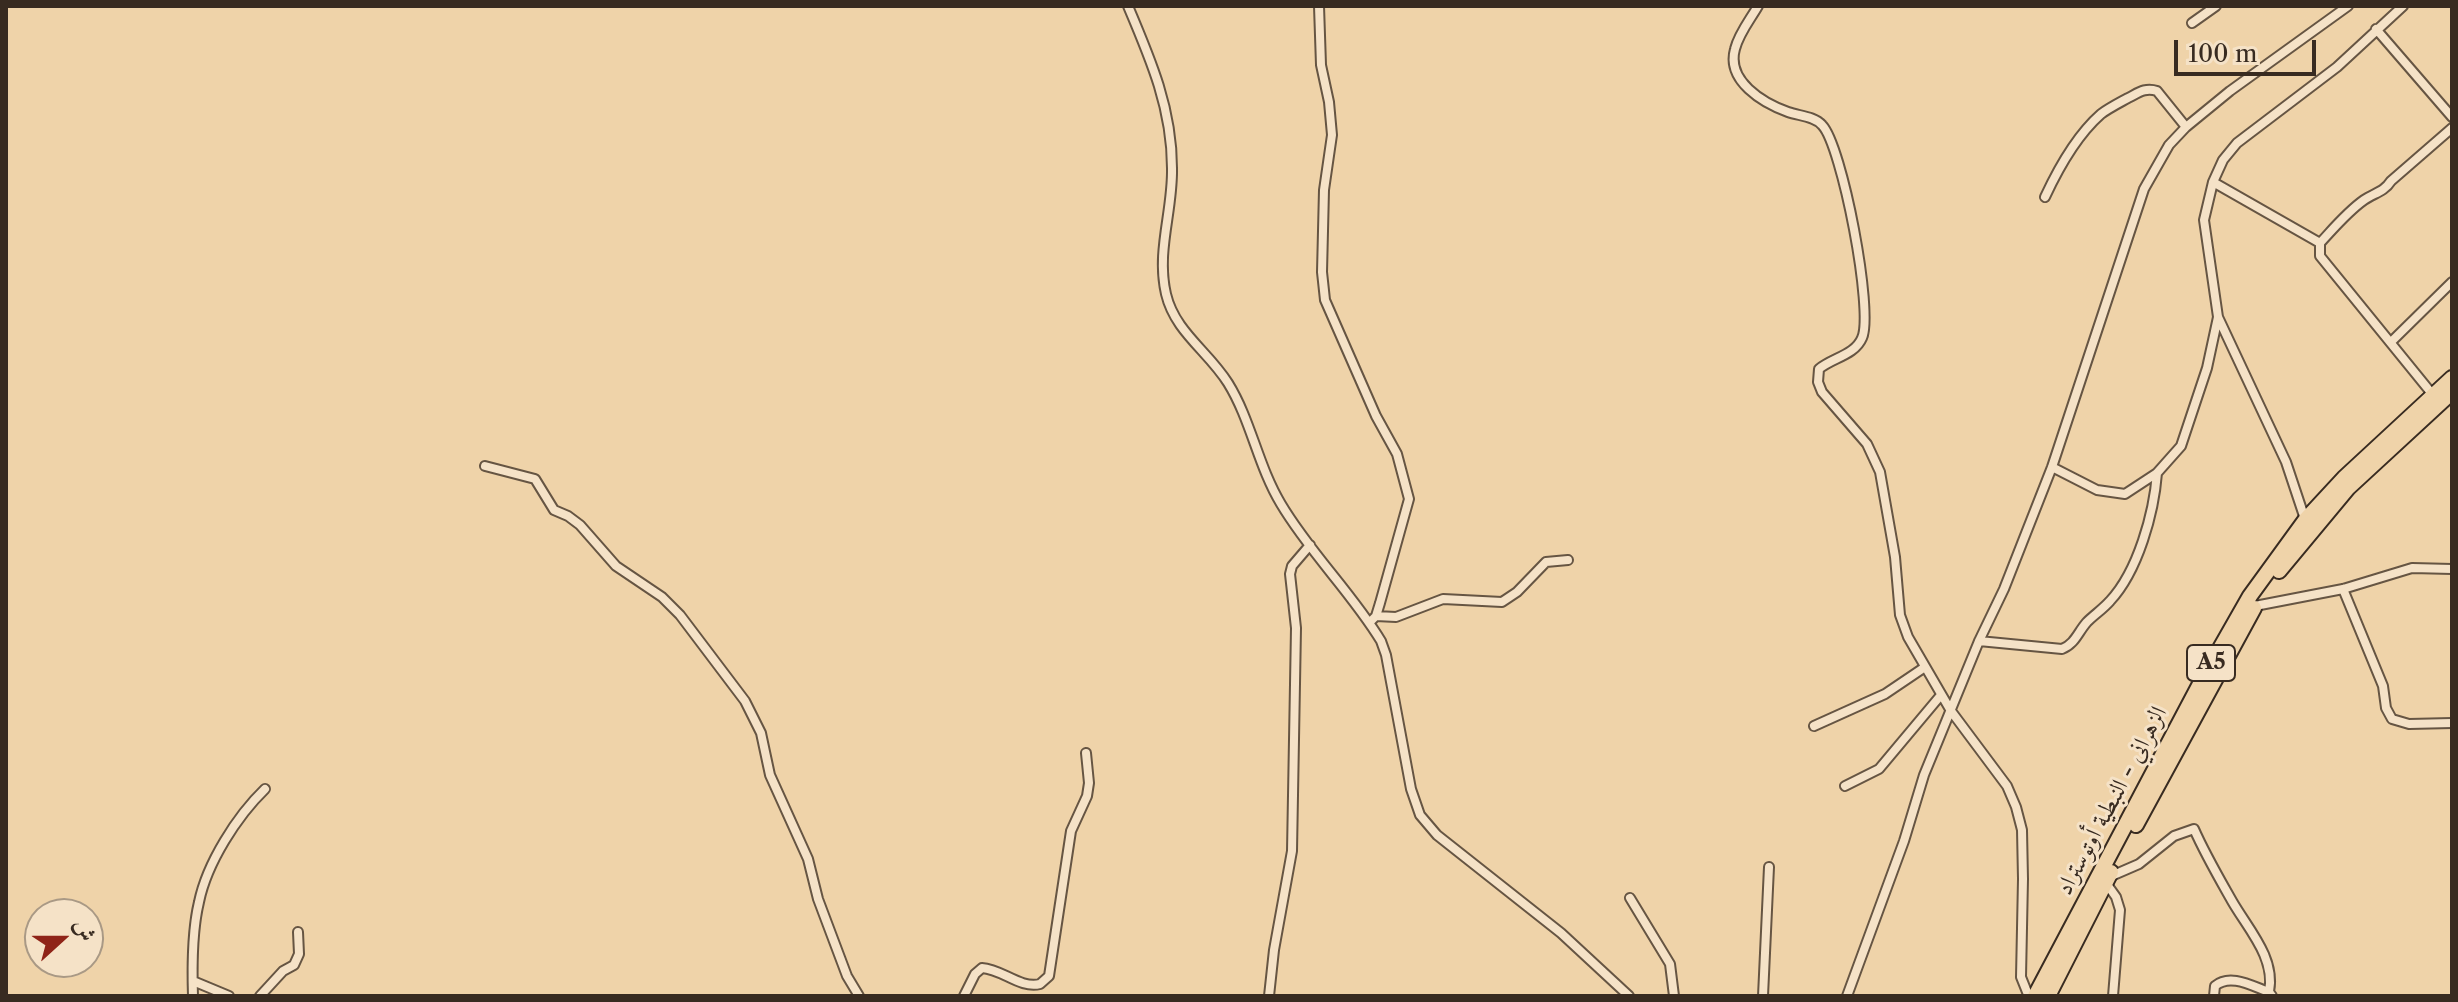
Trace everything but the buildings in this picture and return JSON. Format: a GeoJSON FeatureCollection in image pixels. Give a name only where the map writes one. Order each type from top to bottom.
{"type":"FeatureCollection","features":[{"type":"Feature","properties":{"kind":"highway","name":"الزهراني - النبطية أوتوستراد"},"geometry":{"type":"LineString","coordinates":[[2101,886],[2223,642],[2250,596],[2306,519],[2344,478],[2452,378]]}},
{"type":"Feature","properties":{"kind":"highway","name":"الزهراني - النبطية أوتوستراد"},"geometry":{"type":"LineString","coordinates":[[2034,996],[2101,886],[2255,606],[2306,536],[2348,488],[2452,392]]}},
{"type":"Feature","properties":{"kind":"highway","name":"الزهراني - النبطية أوتوستراد"},"geometry":{"type":"LineString","coordinates":[[2048,996],[2079,922]]}},
{"type":"Feature","properties":{"kind":"street"},"geometry":{"type":"LineString","coordinates":[[1128,6],[1162,90],[1170,134],[1171,196],[1162,256],[1170,307],[1181,328],[1207,354],[1238,400],[1273,491],[1310,545],[1373,619],[1386,655],[1411,789],[1420,815],[1437,835],[1561,933],[1629,996]]}},
{"type":"Feature","properties":{"kind":"street"},"geometry":{"type":"LineString","coordinates":[[1319,6],[1321,65],[1332,135],[1324,190],[1322,272],[1325,300],[1376,416],[1397,454],[1409,499],[1373,619]]}},
{"type":"Feature","properties":{"kind":"street"},"geometry":{"type":"LineString","coordinates":[[1758,6],[1741,33],[1734,51],[1734,66],[1746,87],[1757,97],[1777,108],[1820,122],[1830,135],[1845,190],[1866,301],[1865,328],[1856,347],[1819,369],[1818,382],[1822,392],[1867,444],[1880,472],[1895,557],[1900,615],[1908,637],[1951,711],[2007,786],[2016,807],[2022,830],[2021,977],[2027,992],[2034,996]]}},
{"type":"Feature","properties":{"kind":"street"},"geometry":{"type":"LineString","coordinates":[[2192,23],[2216,6]]}},
{"type":"Feature","properties":{"kind":"street"},"geometry":{"type":"LineString","coordinates":[[1847,996],[1924,775],[1979,641],[2004,589],[2052,467],[2144,189],[2169,145],[2186,127],[2230,91],[2348,6]]}},
{"type":"Feature","properties":{"kind":"street"},"geometry":{"type":"LineString","coordinates":[[2306,519],[2286,462],[2218,317],[2204,220],[2213,182],[2223,160],[2237,143],[2337,67],[2403,6]]}},
{"type":"Feature","properties":{"kind":"street"},"geometry":{"type":"LineString","coordinates":[[2376,29],[2452,117]]}},
{"type":"Feature","properties":{"kind":"street"},"geometry":{"type":"LineString","coordinates":[[2045,197],[2088,128],[2102,113],[2139,92],[2157,91],[2186,127]]}},
{"type":"Feature","properties":{"kind":"street"},"geometry":{"type":"LineString","coordinates":[[2433,395],[2320,256],[2320,243],[2344,218],[2366,199],[2386,189],[2391,181],[2452,128]]}},
{"type":"Feature","properties":{"kind":"street"},"geometry":{"type":"LineString","coordinates":[[2213,182],[2320,243]]}},
{"type":"Feature","properties":{"kind":"street"},"geometry":{"type":"LineString","coordinates":[[2391,342],[2452,282]]}},
{"type":"Feature","properties":{"kind":"street"},"geometry":{"type":"LineString","coordinates":[[2052,467],[2097,490],[2125,494],[2157,473],[2181,446],[2207,368],[2218,317]]}},
{"type":"Feature","properties":{"kind":"street"},"geometry":{"type":"LineString","coordinates":[[485,466],[535,479],[554,510],[580,525],[616,566],[672,607],[731,681],[761,733],[770,775],[808,859],[818,899],[847,976],[859,996]]}},
{"type":"Feature","properties":{"kind":"street"},"geometry":{"type":"LineString","coordinates":[[1979,641],[2057,649],[2071,646],[2081,629],[2111,600],[2124,580],[2155,503],[2157,473]]}},
{"type":"Feature","properties":{"kind":"street"},"geometry":{"type":"LineString","coordinates":[[1269,996],[1292,851],[1296,628],[1290,574],[1292,566],[1310,545]]}},
{"type":"Feature","properties":{"kind":"street"},"geometry":{"type":"LineString","coordinates":[[1373,619],[1396,617],[1443,599],[1502,602],[1517,592],[1546,562],[1568,560]]}},
{"type":"Feature","properties":{"kind":"street"},"geometry":{"type":"LineString","coordinates":[[2255,606],[2343,589],[2412,568],[2452,569]]}},
{"type":"Feature","properties":{"kind":"street"},"geometry":{"type":"LineString","coordinates":[[2343,589],[2383,686],[2386,708],[2392,719],[2409,724],[2452,723]]}},
{"type":"Feature","properties":{"kind":"street"},"geometry":{"type":"LineString","coordinates":[[1814,726],[1885,694],[1925,667]]}},
{"type":"Feature","properties":{"kind":"street"},"geometry":{"type":"LineString","coordinates":[[1845,786],[1879,769],[1941,695]]}},
{"type":"Feature","properties":{"kind":"street"},"geometry":{"type":"LineString","coordinates":[[964,996],[975,974],[982,968],[992,969],[1028,985],[1040,984],[1049,976],[1071,831],[1087,796],[1086,753]]}},
{"type":"Feature","properties":{"kind":"street"},"geometry":{"type":"LineString","coordinates":[[193,996],[196,920],[202,887],[243,812],[265,789]]}},
{"type":"Feature","properties":{"kind":"street"},"geometry":{"type":"LineString","coordinates":[[2113,996],[2120,910],[2116,897],[2101,886],[2139,864],[2174,836],[2194,829],[2256,939],[2272,979],[2271,994],[2238,981],[2226,980],[2215,986],[2214,996]]}},
{"type":"Feature","properties":{"kind":"street"},"geometry":{"type":"LineString","coordinates":[[1763,996],[1769,867]]}},
{"type":"Feature","properties":{"kind":"street"},"geometry":{"type":"LineString","coordinates":[[1630,898],[1670,964],[1674,996]]}},
{"type":"Feature","properties":{"kind":"street"},"geometry":{"type":"LineString","coordinates":[[260,996],[283,971],[294,965],[299,954],[298,932]]}},
{"type":"Feature","properties":{"kind":"street"},"geometry":{"type":"LineString","coordinates":[[193,981],[229,996]]}}]}
